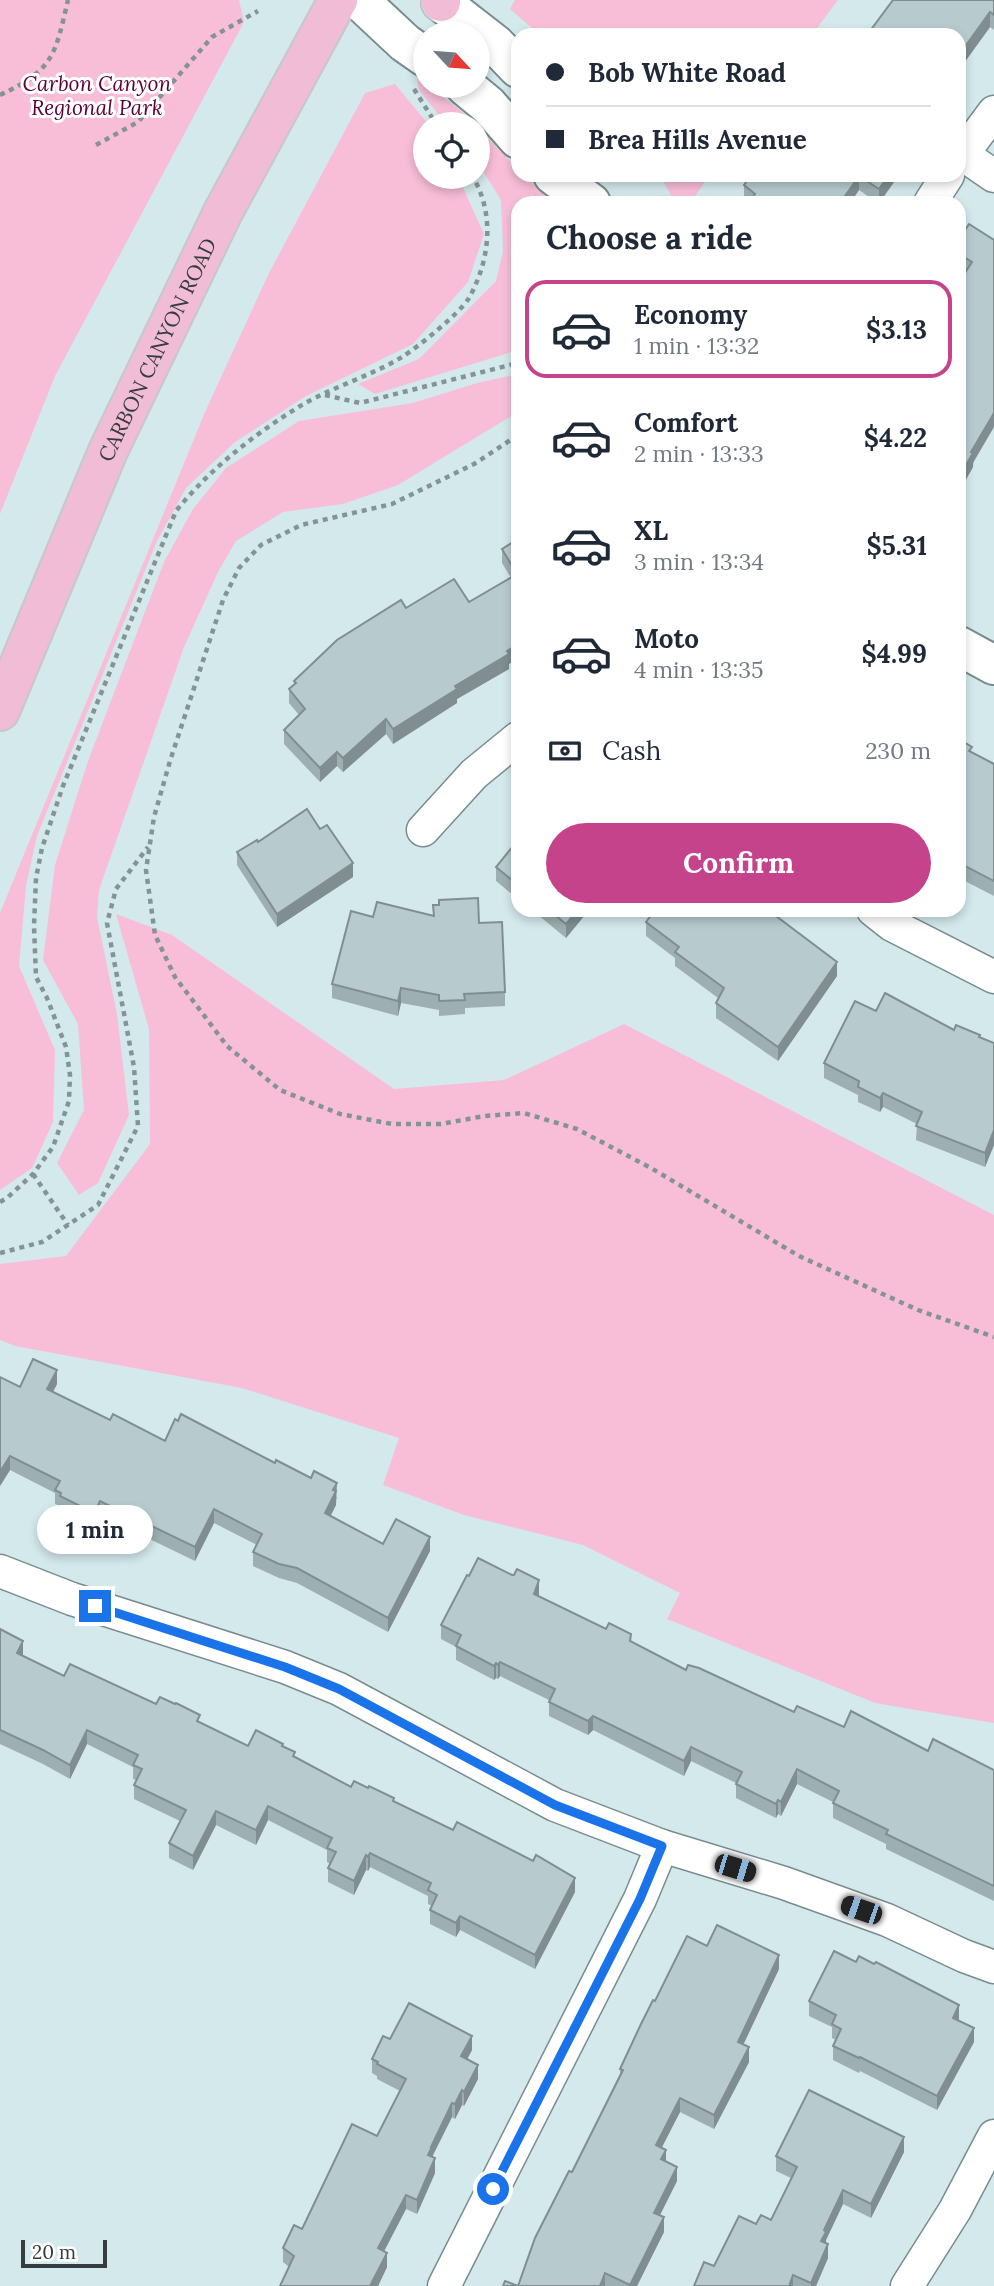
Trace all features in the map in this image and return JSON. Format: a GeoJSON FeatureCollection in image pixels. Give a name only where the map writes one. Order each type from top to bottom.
{"type":"FeatureCollection","features":[{"type":"Feature","properties":{"kind":"main road","name":"CARBON CANYON ROAD"},"geometry":{"type":"LineString","coordinates":[[0,711],[108,450],[223,212],[338,0]]}},
{"type":"Feature","properties":{"kind":"street"},"geometry":{"type":"LineString","coordinates":[[359,0],[405,43],[413,60]]}},
{"type":"Feature","properties":{"kind":"street"},"geometry":{"type":"LineString","coordinates":[[441,1],[495,44],[511,61]]}},
{"type":"Feature","properties":{"kind":"street"},"geometry":{"type":"LineString","coordinates":[[480,98],[511,131]]}},
{"type":"Feature","properties":{"kind":"street"},"geometry":{"type":"LineString","coordinates":[[966,150],[994,112]]}},
{"type":"Feature","properties":{"kind":"street"},"geometry":{"type":"LineString","coordinates":[[966,166],[994,176]]}},
{"type":"Feature","properties":{"kind":"street"},"geometry":{"type":"LineString","coordinates":[[562,182],[582,196]]}},
{"type":"Feature","properties":{"kind":"street"},"geometry":{"type":"LineString","coordinates":[[966,650],[994,665]]}},
{"type":"Feature","properties":{"kind":"street"},"geometry":{"type":"LineString","coordinates":[[423,830],[474,774],[511,744]]}},
{"type":"Feature","properties":{"kind":"street"},"geometry":{"type":"LineString","coordinates":[[882,917],[892,925],[994,976]]}},
{"type":"Feature","properties":{"kind":"street"},"geometry":{"type":"LineString","coordinates":[[0,1572],[72,1599],[285,1667],[339,1689],[555,1805],[662,1846],[784,1883],[887,1920],[994,1967]]}},
{"type":"Feature","properties":{"kind":"street"},"geometry":{"type":"LineString","coordinates":[[444,2286],[640,1899],[662,1846]]}},
{"type":"Feature","properties":{"kind":"street"},"geometry":{"type":"LineString","coordinates":[[906,2286],[956,2210],[994,2136]]}},
{"type":"Feature","properties":{"kind":"path"},"geometry":{"type":"LineString","coordinates":[[0,95],[32,79],[49,61],[58,41],[68,0]]}},
{"type":"Feature","properties":{"kind":"path"},"geometry":{"type":"LineString","coordinates":[[96,145],[138,122],[212,37],[258,11]]}},
{"type":"Feature","properties":{"kind":"path"},"geometry":{"type":"LineString","coordinates":[[0,1202],[33,1174],[53,1147],[69,1101],[70,1075],[66,1047],[36,976],[36,878],[42,848],[63,786],[176,511],[190,493],[250,440],[300,406],[403,357],[468,300],[485,260],[488,218],[480,189]]}},
{"type":"Feature","properties":{"kind":"path"},"geometry":{"type":"LineString","coordinates":[[324,395],[360,403],[511,365]]}},
{"type":"Feature","properties":{"kind":"path"},"geometry":{"type":"LineString","coordinates":[[511,440],[474,464],[392,504],[301,525],[261,545],[239,568],[223,600],[154,817],[146,870],[155,935],[175,977],[228,1046],[280,1090],[340,1114],[392,1124],[441,1125],[484,1116],[524,1113],[578,1129],[652,1168],[799,1256],[918,1310],[994,1337]]}},
{"type":"Feature","properties":{"kind":"path"},"geometry":{"type":"LineString","coordinates":[[0,1253],[42,1242],[98,1205],[138,1126],[134,1067],[107,923],[116,888],[150,844]]}},
{"type":"Feature","properties":{"kind":"path"},"geometry":{"type":"LineString","coordinates":[[33,1174],[68,1225]]}},
{"type":"Feature","properties":{"kind":"green space","name":"Carbon Canyon Regional Park"},"geometry":{"type":"Polygon","coordinates":[[[0,0],[239,0],[244,22],[55,376],[0,514],[0,0]]]}},
{"type":"Feature","properties":{"kind":"green space"},"geometry":{"type":"Polygon","coordinates":[[[515,0],[838,0],[817,28],[532,28],[510,9],[515,0]]]}},
{"type":"Feature","properties":{"kind":"green space"},"geometry":{"type":"Polygon","coordinates":[[[395,84],[418,112],[413,112],[413,189],[463,189],[484,234],[468,282],[413,344],[306,396],[235,442],[186,488],[157,541],[37,836],[26,886],[19,966],[55,1050],[53,1122],[32,1168],[0,1190],[0,913],[205,412],[269,273],[365,93],[395,84]]]}},
{"type":"Feature","properties":{"kind":"green space"},"geometry":{"type":"Polygon","coordinates":[[[425,98],[444,98],[462,112],[436,112],[425,98]]]}},
{"type":"Feature","properties":{"kind":"green space"},"geometry":{"type":"Polygon","coordinates":[[[490,140],[511,162],[511,182],[531,182],[545,196],[511,196],[511,352],[375,394],[358,384],[419,359],[496,281],[503,251],[501,200],[490,182],[490,140]]]}},
{"type":"Feature","properties":{"kind":"green space"},"geometry":{"type":"Polygon","coordinates":[[[664,182],[705,182],[695,196],[671,196],[664,182]]]}},
{"type":"Feature","properties":{"kind":"green space"},"geometry":{"type":"Polygon","coordinates":[[[511,376],[511,416],[398,485],[343,504],[283,512],[236,541],[218,572],[184,647],[99,890],[97,917],[117,1014],[129,1115],[98,1183],[79,1195],[57,1163],[84,1110],[78,1024],[43,960],[55,865],[88,761],[164,562],[193,509],[226,468],[299,421],[413,403],[511,376]]]}},
{"type":"Feature","properties":{"kind":"green space"},"geometry":{"type":"Polygon","coordinates":[[[116,914],[172,935],[394,1089],[504,1080],[624,1024],[994,1215],[994,1723],[875,1703],[667,1619],[680,1593],[583,1545],[464,1515],[383,1485],[399,1438],[242,1388],[15,1346],[0,1340],[0,1264],[66,1256],[150,1144],[149,1029],[116,914]]]}},
{"type":"Feature","properties":{"kind":"building"},"geometry":{"type":"Polygon","coordinates":[[[893,0],[994,0],[994,15],[990,12],[966,45],[966,28],[872,28],[893,0]]]}},
{"type":"Feature","properties":{"kind":"building"},"geometry":{"type":"Polygon","coordinates":[[[746,182],[855,182],[845,196],[753,196],[755,194],[744,185],[746,182]]]}},
{"type":"Feature","properties":{"kind":"building"},"geometry":{"type":"Polygon","coordinates":[[[868,182],[884,182],[879,189],[868,182]]]}},
{"type":"Feature","properties":{"kind":"building"},"geometry":{"type":"Polygon","coordinates":[[[969,224],[994,240],[994,413],[966,465],[966,271],[972,262],[966,258],[966,228],[969,224]]]}},
{"type":"Feature","properties":{"kind":"building"},"geometry":{"type":"Polygon","coordinates":[[[511,543],[511,564],[502,549],[511,543]]]}},
{"type":"Feature","properties":{"kind":"building"},"geometry":{"type":"Polygon","coordinates":[[[511,578],[509,654],[455,686],[457,689],[393,729],[386,719],[343,758],[337,752],[320,768],[284,730],[305,709],[289,689],[337,640],[401,600],[406,608],[454,579],[469,602],[511,578]]]}},
{"type":"Feature","properties":{"kind":"building"},"geometry":{"type":"Polygon","coordinates":[[[966,743],[972,747],[969,751],[994,764],[994,881],[966,867],[966,743]]]}},
{"type":"Feature","properties":{"kind":"building"},"geometry":{"type":"Polygon","coordinates":[[[307,809],[320,829],[327,825],[353,863],[277,914],[237,852],[257,840],[258,842],[307,809]]]}},
{"type":"Feature","properties":{"kind":"building"},"geometry":{"type":"Polygon","coordinates":[[[511,849],[511,879],[496,867],[511,849]]]}},
{"type":"Feature","properties":{"kind":"building"},"geometry":{"type":"Polygon","coordinates":[[[478,898],[479,923],[502,922],[505,992],[464,994],[465,1000],[439,1001],[439,995],[401,988],[398,1001],[332,984],[351,911],[373,917],[377,902],[434,916],[433,905],[439,905],[439,900],[478,898]]]}},
{"type":"Feature","properties":{"kind":"building"},"geometry":{"type":"Polygon","coordinates":[[[558,917],[572,917],[566,924],[558,917]]]}},
{"type":"Feature","properties":{"kind":"building"},"geometry":{"type":"Polygon","coordinates":[[[650,917],[777,917],[837,962],[778,1047],[716,1003],[724,988],[675,952],[679,947],[646,922],[650,917]]]}},
{"type":"Feature","properties":{"kind":"building"},"geometry":{"type":"Polygon","coordinates":[[[885,993],[954,1030],[956,1025],[994,1043],[994,1130],[985,1153],[916,1126],[922,1112],[883,1093],[880,1098],[858,1087],[859,1081],[824,1063],[855,1001],[876,1011],[885,993]]]}},
{"type":"Feature","properties":{"kind":"building"},"geometry":{"type":"Polygon","coordinates":[[[33,1359],[57,1370],[47,1389],[110,1420],[113,1414],[165,1441],[175,1419],[178,1421],[181,1414],[275,1463],[276,1460],[311,1478],[314,1471],[337,1483],[325,1513],[383,1544],[396,1519],[430,1537],[388,1618],[297,1568],[279,1564],[253,1552],[262,1534],[214,1509],[195,1547],[100,1501],[94,1513],[60,1496],[61,1493],[55,1490],[60,1481],[10,1456],[0,1472],[0,1377],[20,1387],[33,1359]]]}},
{"type":"Feature","properties":{"kind":"building"},"geometry":{"type":"Polygon","coordinates":[[[478,1558],[512,1575],[517,1569],[539,1580],[534,1594],[606,1629],[609,1623],[631,1634],[630,1641],[686,1670],[688,1665],[699,1668],[794,1712],[797,1706],[844,1727],[851,1711],[928,1751],[933,1739],[994,1770],[994,1886],[886,1834],[888,1830],[833,1803],[839,1791],[797,1769],[781,1802],[778,1800],[776,1804],[736,1784],[742,1772],[691,1747],[684,1761],[593,1716],[588,1721],[549,1702],[555,1689],[500,1662],[494,1666],[456,1646],[461,1635],[441,1625],[478,1558]]]}},
{"type":"Feature","properties":{"kind":"building"},"geometry":{"type":"Polygon","coordinates":[[[0,1629],[23,1641],[17,1653],[64,1676],[70,1664],[156,1704],[160,1697],[176,1703],[200,1715],[197,1721],[248,1746],[256,1730],[295,1752],[293,1756],[351,1787],[354,1781],[368,1788],[369,1786],[394,1798],[393,1801],[453,1830],[457,1822],[533,1861],[536,1855],[575,1878],[535,1955],[460,1916],[456,1923],[430,1910],[437,1895],[428,1890],[431,1883],[370,1853],[368,1857],[366,1855],[354,1881],[328,1868],[336,1852],[327,1848],[332,1838],[268,1806],[256,1830],[216,1811],[193,1856],[169,1843],[186,1810],[134,1785],[142,1769],[133,1765],[138,1755],[87,1730],[70,1765],[0,1730],[0,1629]]]}},
{"type":"Feature","properties":{"kind":"building"},"geometry":{"type":"Polygon","coordinates":[[[717,1925],[779,1955],[738,2042],[749,2047],[714,2115],[680,2098],[656,2145],[666,2150],[661,2159],[677,2167],[654,2213],[664,2217],[630,2285],[605,2273],[600,2286],[518,2286],[535,2238],[569,2171],[572,2172],[623,2070],[620,2069],[641,2024],[687,1936],[707,1946],[717,1925]]]}},
{"type":"Feature","properties":{"kind":"building"},"geometry":{"type":"Polygon","coordinates":[[[834,1951],[856,1962],[859,1956],[874,1964],[876,1962],[959,2005],[953,2018],[974,2028],[937,2096],[833,2046],[841,2029],[832,2024],[836,2015],[809,2001],[834,1951]]]}},
{"type":"Feature","properties":{"kind":"building"},"geometry":{"type":"Polygon","coordinates":[[[409,2003],[472,2036],[461,2056],[478,2065],[464,2092],[462,2090],[455,2104],[452,2103],[431,2147],[428,2155],[435,2158],[417,2200],[406,2195],[378,2248],[387,2253],[370,2286],[280,2286],[294,2256],[283,2248],[294,2225],[302,2229],[352,2124],[377,2136],[406,2079],[372,2059],[383,2036],[390,2039],[409,2003]]]}},
{"type":"Feature","properties":{"kind":"building"},"geometry":{"type":"Polygon","coordinates":[[[809,2090],[904,2137],[871,2204],[843,2190],[824,2230],[826,2232],[821,2241],[828,2244],[811,2283],[793,2275],[789,2286],[694,2286],[704,2262],[714,2266],[739,2216],[756,2224],[761,2215],[771,2220],[797,2167],[776,2156],[809,2090]]]}},
{"type":"Feature","properties":{"kind":"building"},"geometry":{"type":"Polygon","coordinates":[[[505,2281],[518,2286],[503,2286],[505,2281]]]}},
{"type":"Feature","properties":{"kind":"route"},"geometry":{"type":"LineString","coordinates":[[95,1606],[285,1667],[339,1689],[555,1805],[662,1846],[640,1899],[493,2189]]}}]}
